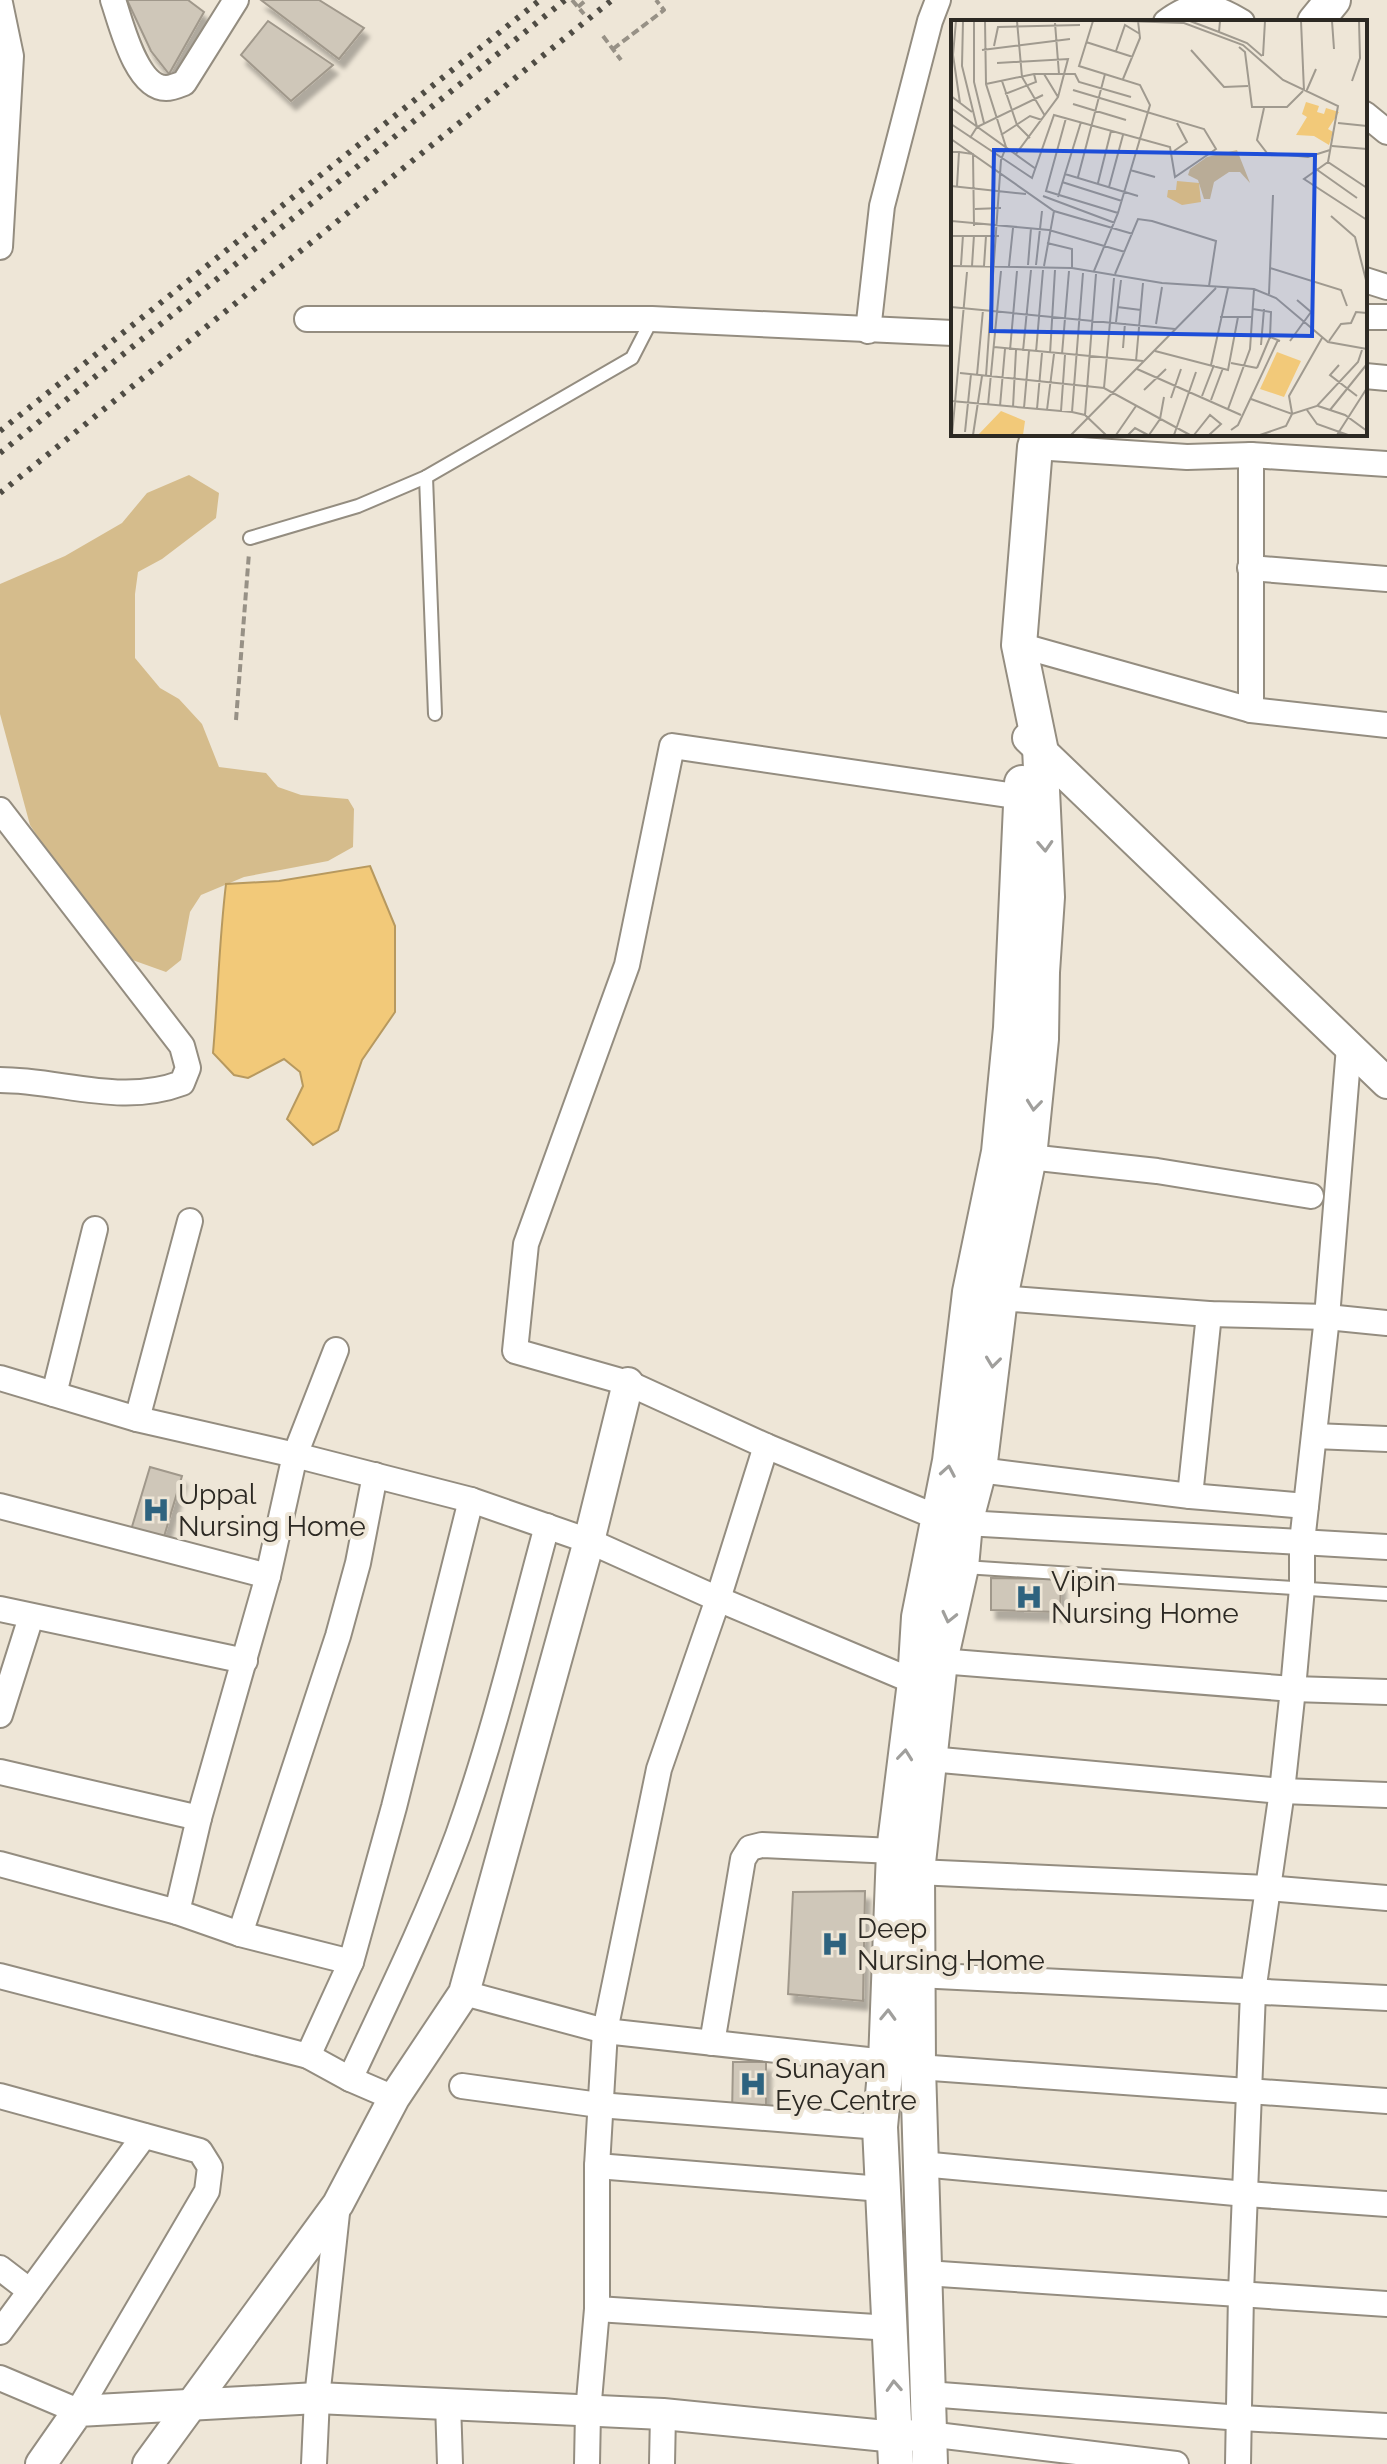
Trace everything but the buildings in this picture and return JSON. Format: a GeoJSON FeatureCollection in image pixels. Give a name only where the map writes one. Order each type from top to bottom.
{"type":"FeatureCollection","features":[{"type":"Feature","properties":{"kind":"main road"},"geometry":{"type":"LineString","coordinates":[[1317,20],[1333,0]]}},
{"type":"Feature","properties":{"kind":"main road"},"geometry":{"type":"LineString","coordinates":[[913,2450],[891,2328],[880,2127],[902,2064],[917,1975],[906,1861],[930,1759],[927,1671],[919,1617],[952,1520],[979,1470],[1000,1298],[1029,1157],[1041,1039],[1047,897],[1026,685],[1019,645],[1037,441]]}},
{"type":"Feature","properties":{"kind":"main road"},"geometry":{"type":"LineString","coordinates":[[913,2450],[928,2394],[921,2164],[902,2064],[906,1861],[927,1671],[961,1567],[952,1520],[950,1461],[970,1292],[999,1152],[1011,1028],[1022,797],[1031,740]]}},
{"type":"Feature","properties":{"kind":"street"},"geometry":{"type":"LineString","coordinates":[[113,0],[140,73],[164,89],[184,83],[236,0]]}},
{"type":"Feature","properties":{"kind":"street"},"geometry":{"type":"LineString","coordinates":[[868,331],[882,206],[938,0]]}},
{"type":"Feature","properties":{"kind":"street"},"geometry":{"type":"LineString","coordinates":[[0,3],[11,56],[0,247]]}},
{"type":"Feature","properties":{"kind":"street"},"geometry":{"type":"LineString","coordinates":[[1169,20],[1188,5],[1205,5],[1218,7],[1239,20]]}},
{"type":"Feature","properties":{"kind":"street"},"geometry":{"type":"LineString","coordinates":[[1367,116],[1387,132]]}},
{"type":"Feature","properties":{"kind":"street"},"geometry":{"type":"LineString","coordinates":[[1367,281],[1387,287]]}},
{"type":"Feature","properties":{"kind":"street"},"geometry":{"type":"LineString","coordinates":[[307,319],[652,319],[951,333]]}},
{"type":"Feature","properties":{"kind":"street"},"geometry":{"type":"LineString","coordinates":[[1367,376],[1387,378]]}},
{"type":"Feature","properties":{"kind":"street"},"geometry":{"type":"LineString","coordinates":[[1037,441],[1187,446],[1251,455],[1387,464]]}},
{"type":"Feature","properties":{"kind":"street"},"geometry":{"type":"LineString","coordinates":[[1251,455],[1251,710]]}},
{"type":"Feature","properties":{"kind":"street"},"geometry":{"type":"LineString","coordinates":[[1250,568],[1387,579]]}},
{"type":"Feature","properties":{"kind":"street"},"geometry":{"type":"LineString","coordinates":[[1019,645],[1251,710],[1387,725]]}},
{"type":"Feature","properties":{"kind":"street"},"geometry":{"type":"LineString","coordinates":[[1031,740],[1387,1083]]}},
{"type":"Feature","properties":{"kind":"street"},"geometry":{"type":"LineString","coordinates":[[1022,797],[672,746],[627,965],[526,1244],[515,1351],[628,1383],[766,1446],[952,1520],[1387,1547]]}},
{"type":"Feature","properties":{"kind":"street"},"geometry":{"type":"LineString","coordinates":[[0,810],[182,1046],[188,1068],[182,1083],[165,1089],[128,1093],[94,1093],[0,1080]]}},
{"type":"Feature","properties":{"kind":"street"},"geometry":{"type":"LineString","coordinates":[[1238,2464],[1241,2293],[1253,1992],[1282,1791],[1293,1689],[1302,1588],[1302,1542],[1327,1317],[1349,1047]]}},
{"type":"Feature","properties":{"kind":"street"},"geometry":{"type":"LineString","coordinates":[[1029,1157],[1157,1171],[1311,1196]]}},
{"type":"Feature","properties":{"kind":"street"},"geometry":{"type":"LineString","coordinates":[[137,1419],[190,1221]]}},
{"type":"Feature","properties":{"kind":"street"},"geometry":{"type":"LineString","coordinates":[[54,1394],[95,1229]]}},
{"type":"Feature","properties":{"kind":"street"},"geometry":{"type":"LineString","coordinates":[[1000,1298],[1209,1314],[1327,1317],[1387,1323]]}},
{"type":"Feature","properties":{"kind":"street"},"geometry":{"type":"LineString","coordinates":[[1190,1496],[1209,1314]]}},
{"type":"Feature","properties":{"kind":"street"},"geometry":{"type":"LineString","coordinates":[[177,1912],[199,1818],[268,1576],[295,1455],[336,1350]]}},
{"type":"Feature","properties":{"kind":"street"},"geometry":{"type":"LineString","coordinates":[[0,1378],[137,1419],[471,1500],[589,1541],[718,1599],[927,1671],[1387,1692]]}},
{"type":"Feature","properties":{"kind":"street"},"geometry":{"type":"LineString","coordinates":[[148,2464],[338,2204],[394,2098],[464,1993],[589,1541],[628,1383]]}},
{"type":"Feature","properties":{"kind":"street"},"geometry":{"type":"LineString","coordinates":[[1314,1436],[1387,1439]]}},
{"type":"Feature","properties":{"kind":"street"},"geometry":{"type":"LineString","coordinates":[[587,2464],[597,2309],[597,2166],[605,2031],[659,1769],[718,1599],[766,1446]]}},
{"type":"Feature","properties":{"kind":"street"},"geometry":{"type":"LineString","coordinates":[[979,1470],[1190,1496],[1306,1506]]}},
{"type":"Feature","properties":{"kind":"street"},"geometry":{"type":"LineString","coordinates":[[240,1934],[338,1636],[358,1563],[375,1475]]}},
{"type":"Feature","properties":{"kind":"street"},"geometry":{"type":"LineString","coordinates":[[308,2056],[351,1962],[398,1792],[471,1500]]}},
{"type":"Feature","properties":{"kind":"street"},"geometry":{"type":"LineString","coordinates":[[0,1506],[268,1576]]}},
{"type":"Feature","properties":{"kind":"street"},"geometry":{"type":"LineString","coordinates":[[350,2079],[423,1925],[458,1834],[487,1745],[547,1526]]}},
{"type":"Feature","properties":{"kind":"street"},"geometry":{"type":"LineString","coordinates":[[0,1609],[245,1661]]}},
{"type":"Feature","properties":{"kind":"street"},"geometry":{"type":"LineString","coordinates":[[0,1715],[31,1617]]}},
{"type":"Feature","properties":{"kind":"street"},"geometry":{"type":"LineString","coordinates":[[930,1759],[1282,1791],[1387,1795]]}},
{"type":"Feature","properties":{"kind":"street"},"geometry":{"type":"LineString","coordinates":[[0,1772],[199,1818]]}},
{"type":"Feature","properties":{"kind":"street"},"geometry":{"type":"LineString","coordinates":[[712,2043],[743,1859],[750,1848],[762,1845],[906,1861],[1387,1898]]}},
{"type":"Feature","properties":{"kind":"street"},"geometry":{"type":"LineString","coordinates":[[0,1864],[177,1912],[240,1934],[351,1962]]}},
{"type":"Feature","properties":{"kind":"street"},"geometry":{"type":"LineString","coordinates":[[917,1975],[1387,1998]]}},
{"type":"Feature","properties":{"kind":"street"},"geometry":{"type":"LineString","coordinates":[[0,1976],[308,2056],[394,2098]]}},
{"type":"Feature","properties":{"kind":"street"},"geometry":{"type":"LineString","coordinates":[[464,1993],[605,2031],[902,2064],[1387,2101]]}},
{"type":"Feature","properties":{"kind":"street"},"geometry":{"type":"LineString","coordinates":[[462,2086],[599,2105],[880,2127]]}},
{"type":"Feature","properties":{"kind":"street"},"geometry":{"type":"LineString","coordinates":[[0,2096],[200,2151],[210,2167],[207,2191],[78,2411],[41,2464]]}},
{"type":"Feature","properties":{"kind":"street"},"geometry":{"type":"LineString","coordinates":[[0,2332],[144,2136]]}},
{"type":"Feature","properties":{"kind":"street"},"geometry":{"type":"LineString","coordinates":[[921,2164],[1387,2204]]}},
{"type":"Feature","properties":{"kind":"street"},"geometry":{"type":"LineString","coordinates":[[597,2166],[882,2189]]}},
{"type":"Feature","properties":{"kind":"street"},"geometry":{"type":"LineString","coordinates":[[314,2464],[317,2398],[338,2204]]}},
{"type":"Feature","properties":{"kind":"street"},"geometry":{"type":"LineString","coordinates":[[0,2268],[30,2291]]}},
{"type":"Feature","properties":{"kind":"street"},"geometry":{"type":"LineString","coordinates":[[925,2273],[1387,2304]]}},
{"type":"Feature","properties":{"kind":"street"},"geometry":{"type":"LineString","coordinates":[[597,2309],[891,2328]]}},
{"type":"Feature","properties":{"kind":"street"},"geometry":{"type":"LineString","coordinates":[[0,2378],[78,2411],[317,2398],[448,2403],[663,2414],[913,2450],[1176,2464]]}},
{"type":"Feature","properties":{"kind":"street"},"geometry":{"type":"LineString","coordinates":[[928,2394],[1387,2426]]}},
{"type":"Feature","properties":{"kind":"street"},"geometry":{"type":"LineString","coordinates":[[448,2403],[450,2464]]}},
{"type":"Feature","properties":{"kind":"street"},"geometry":{"type":"LineString","coordinates":[[662,2464],[663,2414]]}},
{"type":"Feature","properties":{"kind":"lane"},"geometry":{"type":"LineString","coordinates":[[250,538],[358,506],[426,477],[632,358],[652,319]]}},
{"type":"Feature","properties":{"kind":"lane"},"geometry":{"type":"LineString","coordinates":[[426,477],[435,714]]}},
{"type":"Feature","properties":{"kind":"lane"},"geometry":{"type":"LineString","coordinates":[[961,1567],[1387,1594]]}},
{"type":"Feature","properties":{"kind":"path"},"geometry":{"type":"LineString","coordinates":[[572,0],[584,14]]}},
{"type":"Feature","properties":{"kind":"path"},"geometry":{"type":"LineString","coordinates":[[578,7],[586,0]]}},
{"type":"Feature","properties":{"kind":"path"},"geometry":{"type":"LineString","coordinates":[[613,49],[664,10],[656,0]]}},
{"type":"Feature","properties":{"kind":"path"},"geometry":{"type":"LineString","coordinates":[[603,36],[621,60]]}},
{"type":"Feature","properties":{"kind":"path"},"geometry":{"type":"LineString","coordinates":[[236,720],[250,538]]}},
{"type":"Feature","properties":{"kind":"shaded area"},"geometry":{"type":"Polygon","coordinates":[[[189,475],[219,493],[216,518],[162,559],[138,572],[135,658],[160,688],[179,699],[202,724],[219,767],[266,773],[278,787],[301,795],[348,799],[354,809],[353,847],[328,861],[244,877],[201,895],[190,912],[181,960],[166,972],[124,957],[75,894],[30,825],[0,714],[0,584],[65,556],[122,523],[147,493],[189,475]]]}},
{"type":"Feature","properties":{"kind":"shaded area"},"geometry":{"type":"Polygon","coordinates":[[[370,866],[395,926],[395,1012],[362,1060],[338,1130],[313,1145],[287,1119],[303,1086],[300,1072],[284,1059],[248,1078],[234,1075],[213,1053],[226,884],[279,881],[370,866]]]}},
{"type":"Feature","properties":{"kind":"railway"},"geometry":{"type":"LineString","coordinates":[[0,431],[540,0]]}},
{"type":"Feature","properties":{"kind":"railway"},"geometry":{"type":"LineString","coordinates":[[0,453],[565,0]]}},
{"type":"Feature","properties":{"kind":"railway"},"geometry":{"type":"LineString","coordinates":[[0,493],[612,0]]}},
{"type":"Feature","properties":{"kind":"place","name":"Uppal Nursing Home"},"geometry":{"type":"Point","coordinates":[156,1510]}},
{"type":"Feature","properties":{"kind":"place","name":"Vipin Nursing Home"},"geometry":{"type":"Point","coordinates":[1029,1597]}},
{"type":"Feature","properties":{"kind":"place","name":"Deep Nursing Home"},"geometry":{"type":"Point","coordinates":[835,1944]}},
{"type":"Feature","properties":{"kind":"place","name":"Sunayan Eye Centre"},"geometry":{"type":"Point","coordinates":[753,2084]}}]}
